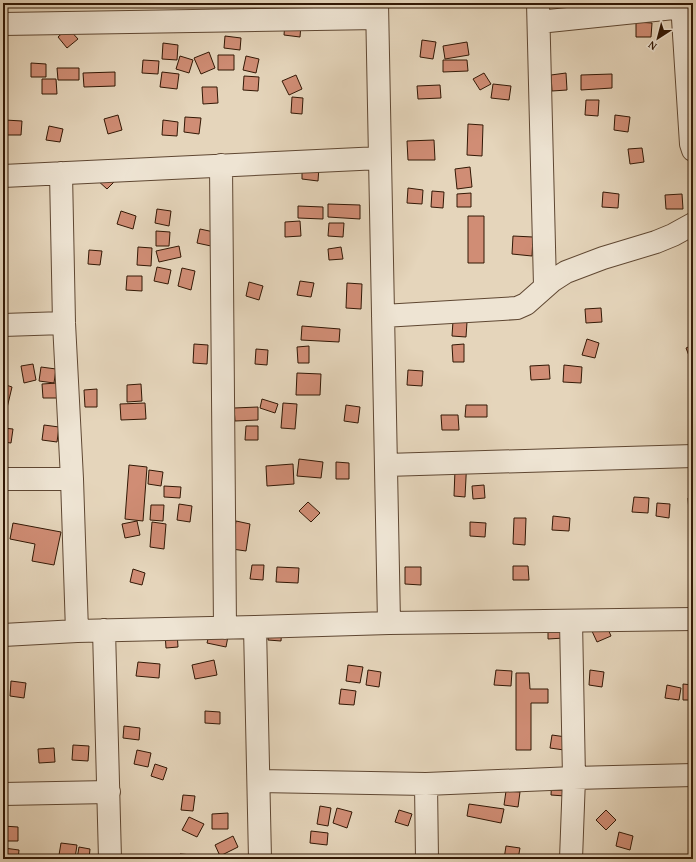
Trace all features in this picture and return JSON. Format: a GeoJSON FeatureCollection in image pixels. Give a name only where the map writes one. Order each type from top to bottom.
{"type":"FeatureCollection","features":[{"type":"Feature","properties":{"kind":"street"},"geometry":{"type":"LineString","coordinates":[[546,286],[538,12],[685,5],[691,144],[693,150]]}},
{"type":"Feature","properties":{"kind":"street"},"geometry":{"type":"LineString","coordinates":[[3,24],[377,11],[389,623]]}},
{"type":"Feature","properties":{"kind":"street"},"geometry":{"type":"LineString","coordinates":[[3,176],[380,158]]}},
{"type":"Feature","properties":{"kind":"street"},"geometry":{"type":"LineString","coordinates":[[220,165],[225,628]]}},
{"type":"Feature","properties":{"kind":"street"},"geometry":{"type":"LineString","coordinates":[[61,173],[64,323],[72,479],[77,631]]}},
{"type":"Feature","properties":{"kind":"street"},"geometry":{"type":"LineString","coordinates":[[383,316],[517,308],[531,301],[559,276],[583,265],[636,247],[656,242],[693,224]]}},
{"type":"Feature","properties":{"kind":"street"},"geometry":{"type":"LineString","coordinates":[[3,325],[64,323]]}},
{"type":"Feature","properties":{"kind":"street"},"geometry":{"type":"LineString","coordinates":[[386,465],[693,456]]}},
{"type":"Feature","properties":{"kind":"street"},"geometry":{"type":"LineString","coordinates":[[3,479],[72,479]]}},
{"type":"Feature","properties":{"kind":"street"},"geometry":{"type":"LineString","coordinates":[[3,635],[104,630],[389,623],[693,619]]}},
{"type":"Feature","properties":{"kind":"street"},"geometry":{"type":"LineString","coordinates":[[571,621],[574,778],[571,859]]}},
{"type":"Feature","properties":{"kind":"street"},"geometry":{"type":"LineString","coordinates":[[255,627],[260,859]]}},
{"type":"Feature","properties":{"kind":"street"},"geometry":{"type":"LineString","coordinates":[[104,630],[110,859]]}},
{"type":"Feature","properties":{"kind":"street"},"geometry":{"type":"LineString","coordinates":[[259,781],[426,784],[693,775]]}},
{"type":"Feature","properties":{"kind":"street"},"geometry":{"type":"LineString","coordinates":[[426,784],[427,859]]}},
{"type":"Feature","properties":{"kind":"street"},"geometry":{"type":"LineString","coordinates":[[3,794],[109,792]]}},
{"type":"Feature","properties":{"kind":"building"},"geometry":{"type":"Polygon","coordinates":[[[285,22],[301,24],[300,37],[284,35],[285,22]]]}},
{"type":"Feature","properties":{"kind":"building"},"geometry":{"type":"Polygon","coordinates":[[[636,22],[652,23],[651,37],[636,37],[636,22]]]}},
{"type":"Feature","properties":{"kind":"building"},"geometry":{"type":"Polygon","coordinates":[[[68,28],[78,39],[67,48],[58,37],[68,28]]]}},
{"type":"Feature","properties":{"kind":"building"},"geometry":{"type":"Polygon","coordinates":[[[225,36],[241,38],[240,50],[224,48],[225,36]]]}},
{"type":"Feature","properties":{"kind":"building"},"geometry":{"type":"Polygon","coordinates":[[[422,40],[436,42],[433,59],[420,57],[422,40]]]}},
{"type":"Feature","properties":{"kind":"building"},"geometry":{"type":"Polygon","coordinates":[[[467,42],[469,55],[445,59],[443,46],[467,42]]]}},
{"type":"Feature","properties":{"kind":"building"},"geometry":{"type":"Polygon","coordinates":[[[163,43],[178,45],[177,60],[162,59],[163,43]]]}},
{"type":"Feature","properties":{"kind":"building"},"geometry":{"type":"Polygon","coordinates":[[[209,52],[215,68],[201,74],[194,58],[209,52]]]}},
{"type":"Feature","properties":{"kind":"building"},"geometry":{"type":"Polygon","coordinates":[[[218,55],[234,55],[234,70],[218,70],[218,55]]]}},
{"type":"Feature","properties":{"kind":"building"},"geometry":{"type":"Polygon","coordinates":[[[180,56],[193,60],[189,73],[176,69],[180,56]]]}},
{"type":"Feature","properties":{"kind":"building"},"geometry":{"type":"Polygon","coordinates":[[[246,56],[259,59],[256,73],[243,70],[246,56]]]}},
{"type":"Feature","properties":{"kind":"building"},"geometry":{"type":"Polygon","coordinates":[[[143,60],[159,61],[158,74],[142,73],[143,60]]]}},
{"type":"Feature","properties":{"kind":"building"},"geometry":{"type":"Polygon","coordinates":[[[443,60],[467,60],[468,71],[443,72],[443,60]]]}},
{"type":"Feature","properties":{"kind":"building"},"geometry":{"type":"Polygon","coordinates":[[[31,63],[46,64],[46,77],[31,77],[31,63]]]}},
{"type":"Feature","properties":{"kind":"building"},"geometry":{"type":"Polygon","coordinates":[[[57,68],[79,68],[79,80],[58,80],[57,68]]]}},
{"type":"Feature","properties":{"kind":"building"},"geometry":{"type":"Polygon","coordinates":[[[115,72],[115,86],[84,87],[83,73],[115,72]]]}},
{"type":"Feature","properties":{"kind":"building"},"geometry":{"type":"Polygon","coordinates":[[[162,72],[179,74],[177,89],[160,87],[162,72]]]}},
{"type":"Feature","properties":{"kind":"building"},"geometry":{"type":"Polygon","coordinates":[[[484,73],[491,84],[480,90],[473,79],[484,73]]]}},
{"type":"Feature","properties":{"kind":"building"},"geometry":{"type":"Polygon","coordinates":[[[566,73],[567,90],[552,91],[551,75],[566,73]]]}},
{"type":"Feature","properties":{"kind":"building"},"geometry":{"type":"Polygon","coordinates":[[[612,74],[612,88],[581,90],[581,75],[612,74]]]}},
{"type":"Feature","properties":{"kind":"building"},"geometry":{"type":"Polygon","coordinates":[[[296,75],[302,89],[289,95],[282,81],[296,75]]]}},
{"type":"Feature","properties":{"kind":"building"},"geometry":{"type":"Polygon","coordinates":[[[244,76],[259,77],[258,91],[243,90],[244,76]]]}},
{"type":"Feature","properties":{"kind":"building"},"geometry":{"type":"Polygon","coordinates":[[[42,79],[56,79],[57,94],[42,94],[42,79]]]}},
{"type":"Feature","properties":{"kind":"building"},"geometry":{"type":"Polygon","coordinates":[[[493,84],[511,86],[509,100],[491,98],[493,84]]]}},
{"type":"Feature","properties":{"kind":"building"},"geometry":{"type":"Polygon","coordinates":[[[440,85],[441,98],[418,99],[417,86],[440,85]]]}},
{"type":"Feature","properties":{"kind":"building"},"geometry":{"type":"Polygon","coordinates":[[[202,87],[217,87],[218,103],[203,104],[202,87]]]}},
{"type":"Feature","properties":{"kind":"building"},"geometry":{"type":"Polygon","coordinates":[[[292,97],[303,98],[302,114],[291,113],[292,97]]]}},
{"type":"Feature","properties":{"kind":"building"},"geometry":{"type":"Polygon","coordinates":[[[586,100],[599,100],[598,116],[585,115],[586,100]]]}},
{"type":"Feature","properties":{"kind":"building"},"geometry":{"type":"Polygon","coordinates":[[[118,115],[122,130],[108,134],[104,119],[118,115]]]}},
{"type":"Feature","properties":{"kind":"building"},"geometry":{"type":"Polygon","coordinates":[[[615,115],[630,117],[628,132],[614,130],[615,115]]]}},
{"type":"Feature","properties":{"kind":"building"},"geometry":{"type":"Polygon","coordinates":[[[185,117],[201,118],[199,134],[184,132],[185,117]]]}},
{"type":"Feature","properties":{"kind":"building"},"geometry":{"type":"Polygon","coordinates":[[[5,120],[22,121],[21,135],[5,135],[5,120]]]}},
{"type":"Feature","properties":{"kind":"building"},"geometry":{"type":"Polygon","coordinates":[[[163,120],[178,122],[177,136],[162,135],[163,120]]]}},
{"type":"Feature","properties":{"kind":"building"},"geometry":{"type":"Polygon","coordinates":[[[468,124],[483,125],[482,156],[467,155],[468,124]]]}},
{"type":"Feature","properties":{"kind":"building"},"geometry":{"type":"Polygon","coordinates":[[[49,126],[63,129],[60,142],[46,140],[49,126]]]}},
{"type":"Feature","properties":{"kind":"building"},"geometry":{"type":"Polygon","coordinates":[[[434,140],[435,160],[408,160],[407,141],[434,140]]]}},
{"type":"Feature","properties":{"kind":"building"},"geometry":{"type":"Polygon","coordinates":[[[642,148],[644,162],[630,164],[628,149],[642,148]]]}},
{"type":"Feature","properties":{"kind":"building"},"geometry":{"type":"Polygon","coordinates":[[[302,166],[319,167],[318,181],[302,179],[302,166]]]}},
{"type":"Feature","properties":{"kind":"building"},"geometry":{"type":"Polygon","coordinates":[[[470,167],[472,187],[457,189],[455,169],[470,167]]]}},
{"type":"Feature","properties":{"kind":"building"},"geometry":{"type":"Polygon","coordinates":[[[96,179],[116,180],[107,189],[96,179]]]}},
{"type":"Feature","properties":{"kind":"building"},"geometry":{"type":"Polygon","coordinates":[[[408,188],[423,190],[422,204],[407,203],[408,188]]]}},
{"type":"Feature","properties":{"kind":"building"},"geometry":{"type":"Polygon","coordinates":[[[432,191],[444,192],[443,208],[431,207],[432,191]]]}},
{"type":"Feature","properties":{"kind":"building"},"geometry":{"type":"Polygon","coordinates":[[[603,192],[619,194],[618,208],[602,207],[603,192]]]}},
{"type":"Feature","properties":{"kind":"building"},"geometry":{"type":"Polygon","coordinates":[[[471,193],[471,207],[457,207],[457,194],[471,193]]]}},
{"type":"Feature","properties":{"kind":"building"},"geometry":{"type":"Polygon","coordinates":[[[682,194],[683,209],[666,209],[665,195],[682,194]]]}},
{"type":"Feature","properties":{"kind":"building"},"geometry":{"type":"Polygon","coordinates":[[[328,204],[360,205],[360,219],[328,217],[328,204]]]}},
{"type":"Feature","properties":{"kind":"building"},"geometry":{"type":"Polygon","coordinates":[[[298,206],[323,207],[323,219],[298,218],[298,206]]]}},
{"type":"Feature","properties":{"kind":"building"},"geometry":{"type":"Polygon","coordinates":[[[157,209],[171,211],[169,226],[155,223],[157,209]]]}},
{"type":"Feature","properties":{"kind":"building"},"geometry":{"type":"Polygon","coordinates":[[[121,211],[136,216],[133,229],[117,224],[121,211]]]}},
{"type":"Feature","properties":{"kind":"building"},"geometry":{"type":"Polygon","coordinates":[[[468,216],[484,216],[484,263],[468,263],[468,216]]]}},
{"type":"Feature","properties":{"kind":"building"},"geometry":{"type":"Polygon","coordinates":[[[300,221],[301,236],[285,237],[285,222],[300,221]]]}},
{"type":"Feature","properties":{"kind":"building"},"geometry":{"type":"Polygon","coordinates":[[[329,223],[344,223],[343,237],[328,236],[329,223]]]}},
{"type":"Feature","properties":{"kind":"building"},"geometry":{"type":"Polygon","coordinates":[[[200,229],[214,232],[211,246],[197,243],[200,229]]]}},
{"type":"Feature","properties":{"kind":"building"},"geometry":{"type":"Polygon","coordinates":[[[156,231],[170,232],[169,246],[156,246],[156,231]]]}},
{"type":"Feature","properties":{"kind":"building"},"geometry":{"type":"Polygon","coordinates":[[[513,236],[533,237],[532,256],[512,254],[513,236]]]}},
{"type":"Feature","properties":{"kind":"building"},"geometry":{"type":"Polygon","coordinates":[[[179,246],[181,257],[159,262],[156,251],[179,246]]]}},
{"type":"Feature","properties":{"kind":"building"},"geometry":{"type":"Polygon","coordinates":[[[138,247],[152,248],[151,266],[137,265],[138,247]]]}},
{"type":"Feature","properties":{"kind":"building"},"geometry":{"type":"Polygon","coordinates":[[[341,247],[343,259],[329,260],[328,249],[341,247]]]}},
{"type":"Feature","properties":{"kind":"building"},"geometry":{"type":"Polygon","coordinates":[[[89,250],[102,251],[100,265],[88,264],[89,250]]]}},
{"type":"Feature","properties":{"kind":"building"},"geometry":{"type":"Polygon","coordinates":[[[157,267],[171,270],[168,284],[154,281],[157,267]]]}},
{"type":"Feature","properties":{"kind":"building"},"geometry":{"type":"Polygon","coordinates":[[[182,268],[195,271],[191,290],[178,286],[182,268]]]}},
{"type":"Feature","properties":{"kind":"building"},"geometry":{"type":"Polygon","coordinates":[[[127,276],[142,276],[142,291],[126,290],[127,276]]]}},
{"type":"Feature","properties":{"kind":"building"},"geometry":{"type":"Polygon","coordinates":[[[300,281],[314,283],[311,297],[297,295],[300,281]]]}},
{"type":"Feature","properties":{"kind":"building"},"geometry":{"type":"Polygon","coordinates":[[[249,282],[263,286],[259,300],[246,296],[249,282]]]}},
{"type":"Feature","properties":{"kind":"building"},"geometry":{"type":"Polygon","coordinates":[[[347,283],[362,284],[361,309],[346,308],[347,283]]]}},
{"type":"Feature","properties":{"kind":"building"},"geometry":{"type":"Polygon","coordinates":[[[601,308],[602,322],[586,323],[585,309],[601,308]]]}},
{"type":"Feature","properties":{"kind":"building"},"geometry":{"type":"Polygon","coordinates":[[[453,321],[467,322],[466,337],[452,336],[453,321]]]}},
{"type":"Feature","properties":{"kind":"building"},"geometry":{"type":"Polygon","coordinates":[[[302,326],[340,329],[339,342],[301,340],[302,326]]]}},
{"type":"Feature","properties":{"kind":"building"},"geometry":{"type":"Polygon","coordinates":[[[587,339],[599,343],[595,358],[582,355],[587,339]]]}},
{"type":"Feature","properties":{"kind":"building"},"geometry":{"type":"Polygon","coordinates":[[[194,344],[208,345],[207,364],[193,363],[194,344]]]}},
{"type":"Feature","properties":{"kind":"building"},"geometry":{"type":"Polygon","coordinates":[[[464,344],[464,362],[453,362],[452,345],[464,344]]]}},
{"type":"Feature","properties":{"kind":"building"},"geometry":{"type":"Polygon","coordinates":[[[693,345],[693,360],[691,361],[686,348],[693,345]]]}},
{"type":"Feature","properties":{"kind":"building"},"geometry":{"type":"Polygon","coordinates":[[[309,346],[309,363],[298,363],[297,347],[309,346]]]}},
{"type":"Feature","properties":{"kind":"building"},"geometry":{"type":"Polygon","coordinates":[[[256,349],[268,350],[267,365],[255,364],[256,349]]]}},
{"type":"Feature","properties":{"kind":"building"},"geometry":{"type":"Polygon","coordinates":[[[33,364],[36,380],[24,383],[21,366],[33,364]]]}},
{"type":"Feature","properties":{"kind":"building"},"geometry":{"type":"Polygon","coordinates":[[[549,365],[550,379],[531,380],[530,366],[549,365]]]}},
{"type":"Feature","properties":{"kind":"building"},"geometry":{"type":"Polygon","coordinates":[[[564,365],[582,367],[581,383],[563,382],[564,365]]]}},
{"type":"Feature","properties":{"kind":"building"},"geometry":{"type":"Polygon","coordinates":[[[41,367],[56,369],[54,383],[39,381],[41,367]]]}},
{"type":"Feature","properties":{"kind":"building"},"geometry":{"type":"Polygon","coordinates":[[[408,370],[423,371],[422,386],[407,385],[408,370]]]}},
{"type":"Feature","properties":{"kind":"building"},"geometry":{"type":"Polygon","coordinates":[[[297,373],[321,374],[320,395],[296,395],[297,373]]]}},
{"type":"Feature","properties":{"kind":"building"},"geometry":{"type":"Polygon","coordinates":[[[57,383],[58,398],[43,398],[42,384],[57,383]]]}},
{"type":"Feature","properties":{"kind":"building"},"geometry":{"type":"Polygon","coordinates":[[[3,384],[12,387],[7,408],[3,407],[3,384]]]}},
{"type":"Feature","properties":{"kind":"building"},"geometry":{"type":"Polygon","coordinates":[[[141,384],[142,401],[127,402],[127,385],[141,384]]]}},
{"type":"Feature","properties":{"kind":"building"},"geometry":{"type":"Polygon","coordinates":[[[97,389],[97,407],[85,407],[84,390],[97,389]]]}},
{"type":"Feature","properties":{"kind":"building"},"geometry":{"type":"Polygon","coordinates":[[[262,399],[278,404],[275,413],[260,408],[262,399]]]}},
{"type":"Feature","properties":{"kind":"building"},"geometry":{"type":"Polygon","coordinates":[[[145,403],[146,419],[121,420],[120,404],[145,403]]]}},
{"type":"Feature","properties":{"kind":"building"},"geometry":{"type":"Polygon","coordinates":[[[283,403],[297,404],[295,429],[281,428],[283,403]]]}},
{"type":"Feature","properties":{"kind":"building"},"geometry":{"type":"Polygon","coordinates":[[[346,405],[360,407],[358,423],[344,421],[346,405]]]}},
{"type":"Feature","properties":{"kind":"building"},"geometry":{"type":"Polygon","coordinates":[[[466,405],[487,405],[487,417],[465,417],[466,405]]]}},
{"type":"Feature","properties":{"kind":"building"},"geometry":{"type":"Polygon","coordinates":[[[258,407],[258,420],[235,421],[234,408],[258,407]]]}},
{"type":"Feature","properties":{"kind":"building"},"geometry":{"type":"Polygon","coordinates":[[[441,415],[458,415],[459,430],[442,430],[441,415]]]}},
{"type":"Feature","properties":{"kind":"building"},"geometry":{"type":"Polygon","coordinates":[[[44,425],[59,427],[57,442],[42,440],[44,425]]]}},
{"type":"Feature","properties":{"kind":"building"},"geometry":{"type":"Polygon","coordinates":[[[246,426],[258,426],[258,440],[245,440],[246,426]]]}},
{"type":"Feature","properties":{"kind":"building"},"geometry":{"type":"Polygon","coordinates":[[[3,428],[13,429],[11,443],[3,442],[3,428]]]}},
{"type":"Feature","properties":{"kind":"building"},"geometry":{"type":"Polygon","coordinates":[[[467,458],[465,497],[454,496],[455,470],[467,458]]]}},
{"type":"Feature","properties":{"kind":"building"},"geometry":{"type":"Polygon","coordinates":[[[299,459],[323,462],[321,478],[297,476],[299,459]]]}},
{"type":"Feature","properties":{"kind":"building"},"geometry":{"type":"Polygon","coordinates":[[[336,462],[349,463],[349,479],[336,479],[336,462]]]}},
{"type":"Feature","properties":{"kind":"building"},"geometry":{"type":"Polygon","coordinates":[[[293,464],[294,484],[267,486],[266,466],[293,464]]]}},
{"type":"Feature","properties":{"kind":"building"},"geometry":{"type":"Polygon","coordinates":[[[129,465],[147,467],[143,521],[125,519],[129,465]]]}},
{"type":"Feature","properties":{"kind":"building"},"geometry":{"type":"Polygon","coordinates":[[[149,470],[163,472],[161,486],[148,484],[149,470]]]}},
{"type":"Feature","properties":{"kind":"building"},"geometry":{"type":"Polygon","coordinates":[[[484,485],[485,498],[473,499],[472,486],[484,485]]]}},
{"type":"Feature","properties":{"kind":"building"},"geometry":{"type":"Polygon","coordinates":[[[164,486],[181,487],[180,498],[164,497],[164,486]]]}},
{"type":"Feature","properties":{"kind":"building"},"geometry":{"type":"Polygon","coordinates":[[[634,497],[649,498],[648,513],[632,512],[634,497]]]}},
{"type":"Feature","properties":{"kind":"building"},"geometry":{"type":"Polygon","coordinates":[[[688,498],[693,498],[693,512],[689,512],[688,498]]]}},
{"type":"Feature","properties":{"kind":"building"},"geometry":{"type":"Polygon","coordinates":[[[308,502],[320,513],[311,522],[299,511],[308,502]]]}},
{"type":"Feature","properties":{"kind":"building"},"geometry":{"type":"Polygon","coordinates":[[[657,503],[670,504],[669,518],[656,516],[657,503]]]}},
{"type":"Feature","properties":{"kind":"building"},"geometry":{"type":"Polygon","coordinates":[[[179,504],[192,506],[190,522],[177,520],[179,504]]]}},
{"type":"Feature","properties":{"kind":"building"},"geometry":{"type":"Polygon","coordinates":[[[151,505],[164,505],[163,521],[150,520],[151,505]]]}},
{"type":"Feature","properties":{"kind":"building"},"geometry":{"type":"Polygon","coordinates":[[[553,516],[570,518],[569,531],[552,530],[553,516]]]}},
{"type":"Feature","properties":{"kind":"building"},"geometry":{"type":"Polygon","coordinates":[[[514,518],[526,518],[525,545],[513,544],[514,518]]]}},
{"type":"Feature","properties":{"kind":"building"},"geometry":{"type":"Polygon","coordinates":[[[137,521],[140,535],[125,538],[122,524],[137,521]]]}},
{"type":"Feature","properties":{"kind":"building"},"geometry":{"type":"Polygon","coordinates":[[[236,521],[250,524],[246,551],[232,549],[236,521]]]}},
{"type":"Feature","properties":{"kind":"building"},"geometry":{"type":"Polygon","coordinates":[[[152,522],[166,524],[164,549],[150,547],[152,522]]]}},
{"type":"Feature","properties":{"kind":"building"},"geometry":{"type":"Polygon","coordinates":[[[470,522],[486,523],[485,537],[470,536],[470,522]]]}},
{"type":"Feature","properties":{"kind":"building"},"geometry":{"type":"Polygon","coordinates":[[[13,523],[61,532],[54,565],[32,561],[35,544],[10,539],[13,523]]]}},
{"type":"Feature","properties":{"kind":"building"},"geometry":{"type":"Polygon","coordinates":[[[252,565],[264,565],[263,580],[250,579],[252,565]]]}},
{"type":"Feature","properties":{"kind":"building"},"geometry":{"type":"Polygon","coordinates":[[[513,566],[528,566],[529,580],[513,580],[513,566]]]}},
{"type":"Feature","properties":{"kind":"building"},"geometry":{"type":"Polygon","coordinates":[[[277,567],[299,568],[298,583],[276,582],[277,567]]]}},
{"type":"Feature","properties":{"kind":"building"},"geometry":{"type":"Polygon","coordinates":[[[405,567],[421,567],[421,585],[405,584],[405,567]]]}},
{"type":"Feature","properties":{"kind":"building"},"geometry":{"type":"Polygon","coordinates":[[[133,569],[145,573],[142,585],[130,582],[133,569]]]}},
{"type":"Feature","properties":{"kind":"building"},"geometry":{"type":"Polygon","coordinates":[[[563,621],[564,638],[548,639],[548,622],[563,621]]]}},
{"type":"Feature","properties":{"kind":"building"},"geometry":{"type":"Polygon","coordinates":[[[605,622],[611,636],[597,642],[591,629],[605,622]]]}},
{"type":"Feature","properties":{"kind":"building"},"geometry":{"type":"Polygon","coordinates":[[[270,625],[282,626],[281,641],[268,640],[270,625]]]}},
{"type":"Feature","properties":{"kind":"building"},"geometry":{"type":"Polygon","coordinates":[[[211,627],[229,631],[226,647],[207,643],[211,627]]]}},
{"type":"Feature","properties":{"kind":"building"},"geometry":{"type":"Polygon","coordinates":[[[177,632],[178,647],[166,648],[165,633],[177,632]]]}},
{"type":"Feature","properties":{"kind":"building"},"geometry":{"type":"Polygon","coordinates":[[[214,660],[217,675],[195,679],[192,665],[214,660]]]}},
{"type":"Feature","properties":{"kind":"building"},"geometry":{"type":"Polygon","coordinates":[[[138,662],[160,664],[159,678],[136,676],[138,662]]]}},
{"type":"Feature","properties":{"kind":"building"},"geometry":{"type":"Polygon","coordinates":[[[348,665],[363,667],[360,683],[346,681],[348,665]]]}},
{"type":"Feature","properties":{"kind":"building"},"geometry":{"type":"Polygon","coordinates":[[[368,670],[381,672],[379,687],[366,685],[368,670]]]}},
{"type":"Feature","properties":{"kind":"building"},"geometry":{"type":"Polygon","coordinates":[[[496,670],[512,671],[511,686],[494,685],[496,670]]]}},
{"type":"Feature","properties":{"kind":"building"},"geometry":{"type":"Polygon","coordinates":[[[590,670],[604,672],[602,687],[589,685],[590,670]]]}},
{"type":"Feature","properties":{"kind":"building"},"geometry":{"type":"Polygon","coordinates":[[[516,673],[529,673],[530,689],[548,689],[548,703],[531,703],[531,750],[516,750],[516,673]]]}},
{"type":"Feature","properties":{"kind":"building"},"geometry":{"type":"Polygon","coordinates":[[[11,681],[26,683],[24,698],[10,696],[11,681]]]}},
{"type":"Feature","properties":{"kind":"building"},"geometry":{"type":"Polygon","coordinates":[[[683,684],[693,685],[693,700],[683,700],[683,684]]]}},
{"type":"Feature","properties":{"kind":"building"},"geometry":{"type":"Polygon","coordinates":[[[667,685],[681,688],[679,700],[665,698],[667,685]]]}},
{"type":"Feature","properties":{"kind":"building"},"geometry":{"type":"Polygon","coordinates":[[[341,689],[356,691],[354,705],[339,704],[341,689]]]}},
{"type":"Feature","properties":{"kind":"building"},"geometry":{"type":"Polygon","coordinates":[[[205,711],[220,712],[220,724],[205,723],[205,711]]]}},
{"type":"Feature","properties":{"kind":"building"},"geometry":{"type":"Polygon","coordinates":[[[124,726],[140,728],[139,740],[123,738],[124,726]]]}},
{"type":"Feature","properties":{"kind":"building"},"geometry":{"type":"Polygon","coordinates":[[[552,735],[566,737],[564,750],[550,748],[552,735]]]}},
{"type":"Feature","properties":{"kind":"building"},"geometry":{"type":"Polygon","coordinates":[[[73,745],[89,746],[88,761],[72,760],[73,745]]]}},
{"type":"Feature","properties":{"kind":"building"},"geometry":{"type":"Polygon","coordinates":[[[54,748],[55,762],[39,763],[38,749],[54,748]]]}},
{"type":"Feature","properties":{"kind":"building"},"geometry":{"type":"Polygon","coordinates":[[[137,750],[151,753],[148,767],[134,764],[137,750]]]}},
{"type":"Feature","properties":{"kind":"building"},"geometry":{"type":"Polygon","coordinates":[[[155,764],[167,768],[163,780],[151,776],[155,764]]]}},
{"type":"Feature","properties":{"kind":"building"},"geometry":{"type":"Polygon","coordinates":[[[552,775],[566,776],[565,796],[551,795],[552,775]]]}},
{"type":"Feature","properties":{"kind":"building"},"geometry":{"type":"Polygon","coordinates":[[[506,791],[520,792],[518,807],[504,805],[506,791]]]}},
{"type":"Feature","properties":{"kind":"building"},"geometry":{"type":"Polygon","coordinates":[[[183,795],[195,796],[193,811],[181,810],[183,795]]]}},
{"type":"Feature","properties":{"kind":"building"},"geometry":{"type":"Polygon","coordinates":[[[469,804],[504,809],[501,823],[467,816],[469,804]]]}},
{"type":"Feature","properties":{"kind":"building"},"geometry":{"type":"Polygon","coordinates":[[[320,806],[331,808],[328,826],[317,824],[320,806]]]}},
{"type":"Feature","properties":{"kind":"building"},"geometry":{"type":"Polygon","coordinates":[[[337,808],[352,812],[347,828],[333,823],[337,808]]]}},
{"type":"Feature","properties":{"kind":"building"},"geometry":{"type":"Polygon","coordinates":[[[399,810],[412,814],[408,826],[395,822],[399,810]]]}},
{"type":"Feature","properties":{"kind":"building"},"geometry":{"type":"Polygon","coordinates":[[[606,810],[616,820],[606,830],[596,820],[606,810]]]}},
{"type":"Feature","properties":{"kind":"building"},"geometry":{"type":"Polygon","coordinates":[[[228,813],[228,829],[212,829],[212,814],[228,813]]]}},
{"type":"Feature","properties":{"kind":"building"},"geometry":{"type":"Polygon","coordinates":[[[189,817],[204,824],[197,837],[182,830],[189,817]]]}},
{"type":"Feature","properties":{"kind":"building"},"geometry":{"type":"Polygon","coordinates":[[[3,826],[18,827],[18,841],[3,841],[3,826]]]}},
{"type":"Feature","properties":{"kind":"building"},"geometry":{"type":"Polygon","coordinates":[[[311,831],[328,833],[327,845],[310,843],[311,831]]]}},
{"type":"Feature","properties":{"kind":"building"},"geometry":{"type":"Polygon","coordinates":[[[619,832],[633,836],[630,850],[616,846],[619,832]]]}},
{"type":"Feature","properties":{"kind":"building"},"geometry":{"type":"Polygon","coordinates":[[[233,836],[238,847],[220,856],[215,845],[233,836]]]}},
{"type":"Feature","properties":{"kind":"building"},"geometry":{"type":"Polygon","coordinates":[[[61,843],[77,845],[75,858],[59,855],[61,843]]]}},
{"type":"Feature","properties":{"kind":"building"},"geometry":{"type":"Polygon","coordinates":[[[506,846],[520,848],[518,859],[504,859],[506,846]]]}},
{"type":"Feature","properties":{"kind":"building"},"geometry":{"type":"Polygon","coordinates":[[[79,847],[90,849],[89,859],[77,859],[79,847]]]}},
{"type":"Feature","properties":{"kind":"building"},"geometry":{"type":"Polygon","coordinates":[[[4,848],[19,850],[18,859],[3,859],[4,848]]]}},
{"type":"Feature","properties":{"kind":"building"},"geometry":{"type":"Polygon","coordinates":[[[180,854],[193,855],[193,859],[180,859],[180,854]]]}}]}
